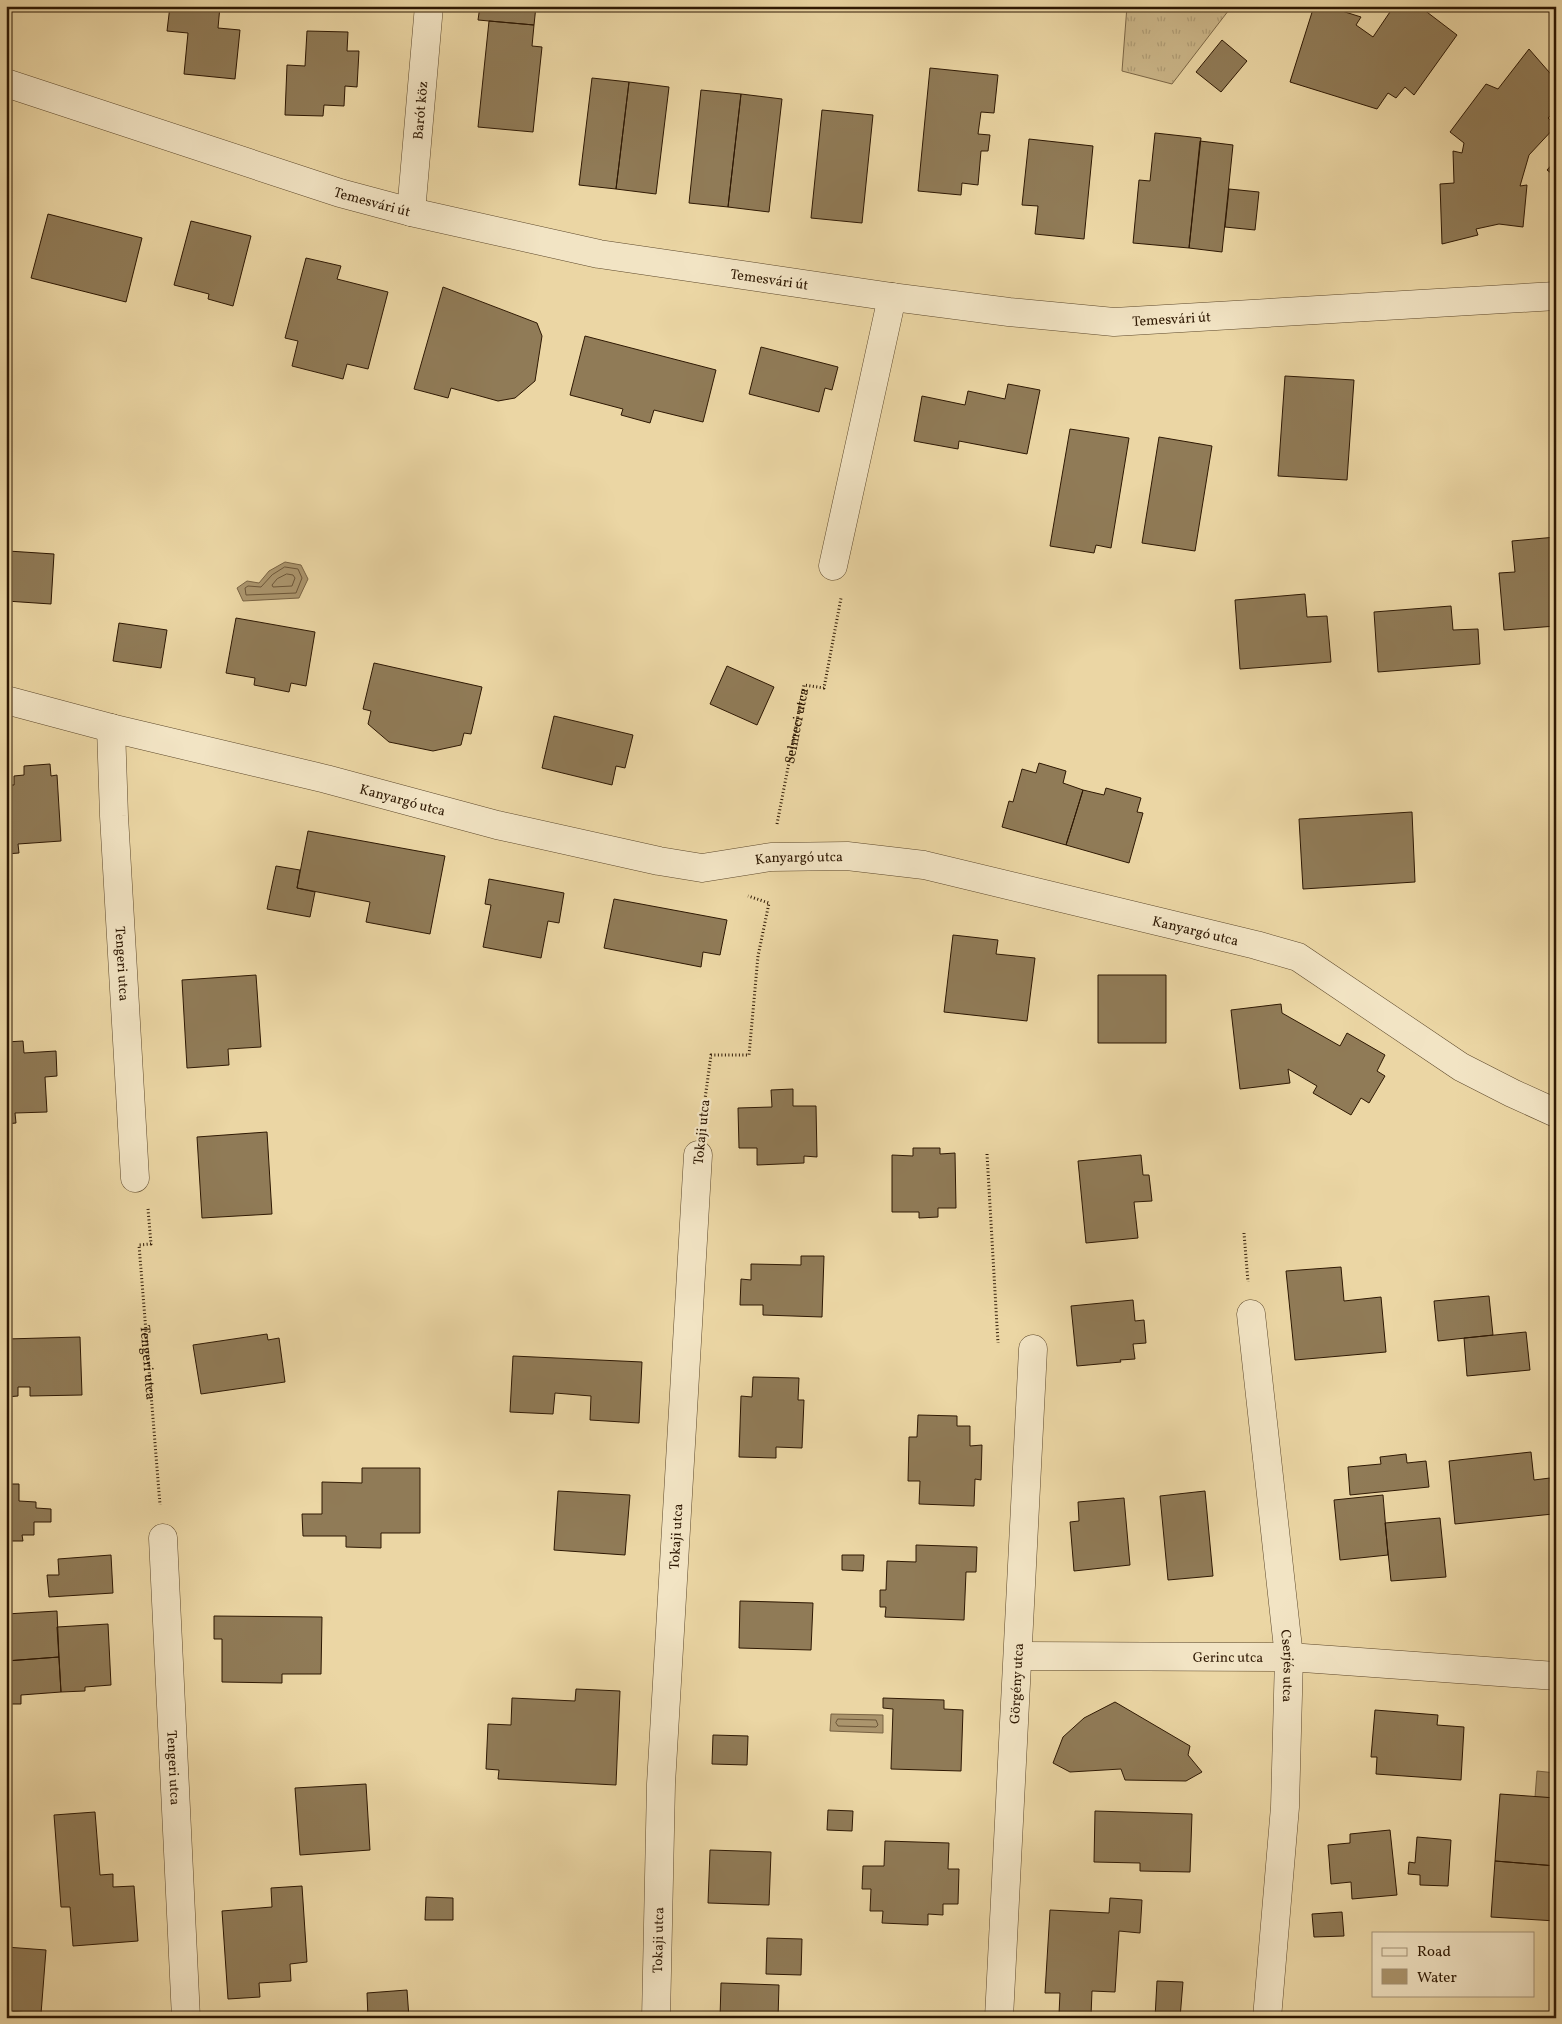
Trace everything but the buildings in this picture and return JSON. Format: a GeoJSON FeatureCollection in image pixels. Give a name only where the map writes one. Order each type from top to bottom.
{"type":"FeatureCollection","features":[{"type":"Feature","properties":{"kind":"street","name":"Barót köz"},"geometry":{"type":"LineString","coordinates":[[410,212],[429,6]]}},
{"type":"Feature","properties":{"kind":"street","name":"Temesvári út"},"geometry":{"type":"LineString","coordinates":[[6,83],[340,193],[410,212],[599,254],[892,297],[1009,312],[1114,322],[1556,296]]}},
{"type":"Feature","properties":{"kind":"street"},"geometry":{"type":"LineString","coordinates":[[833,566],[892,297]]}},
{"type":"Feature","properties":{"kind":"street","name":"Kanyargó utca"},"geometry":{"type":"LineString","coordinates":[[6,700],[111,728],[326,779],[497,825],[659,861],[702,868],[771,857],[847,856],[924,865],[1246,943],[1298,957],[1461,1067],[1512,1093],[1556,1112]]}},
{"type":"Feature","properties":{"kind":"street","name":"Tengeri utca"},"geometry":{"type":"LineString","coordinates":[[111,728],[135,1178]]}},
{"type":"Feature","properties":{"kind":"street","name":"Tokaji utca"},"geometry":{"type":"LineString","coordinates":[[656,2018],[661,1784],[698,1155]]}},
{"type":"Feature","properties":{"kind":"street","name":"Cserjés utca"},"geometry":{"type":"LineString","coordinates":[[1251,1314],[1289,1657],[1285,1807],[1266,2018]]}},
{"type":"Feature","properties":{"kind":"street","name":"Görgény utca"},"geometry":{"type":"LineString","coordinates":[[998,2018],[1033,1349]]}},
{"type":"Feature","properties":{"kind":"street","name":"Tengeri utca"},"geometry":{"type":"LineString","coordinates":[[163,1538],[186,2018]]}},
{"type":"Feature","properties":{"kind":"street","name":"Gerinc utca"},"geometry":{"type":"LineString","coordinates":[[1018,1656],[1289,1657],[1556,1676]]}},
{"type":"Feature","properties":{"kind":"path","name":"Selmeci utca"},"geometry":{"type":"LineString","coordinates":[[771,857],[804,685],[824,688],[842,596]]}},
{"type":"Feature","properties":{"kind":"path","name":"Tokaji utca"},"geometry":{"type":"LineString","coordinates":[[698,1155],[711,1055],[749,1055],[758,956],[770,903]]}},
{"type":"Feature","properties":{"kind":"path"},"geometry":{"type":"LineString","coordinates":[[987,1154],[998,1344]]}},
{"type":"Feature","properties":{"kind":"path","name":"Tengeri utca"},"geometry":{"type":"LineString","coordinates":[[135,1178],[146,1178],[151,1244],[140,1246],[163,1538]]}},
{"type":"Feature","properties":{"kind":"green space"},"geometry":{"type":"Polygon","coordinates":[[[1127,6],[1232,6],[1172,84],[1122,71],[1127,6]]]}},
{"type":"Feature","properties":{"kind":"water"},"geometry":{"type":"Polygon","coordinates":[[[285,562],[301,565],[308,579],[299,598],[243,601],[237,588],[247,581],[259,583],[269,571],[285,562]]]}},
{"type":"Feature","properties":{"kind":"water"},"geometry":{"type":"Polygon","coordinates":[[[831,1714],[883,1715],[883,1733],[830,1731],[831,1714]]]}},
{"type":"Feature","properties":{"kind":"water"},"geometry":{"type":"Polygon","coordinates":[[[1537,1771],[1556,1773],[1556,1798],[1535,1797],[1537,1771]]]}}]}
